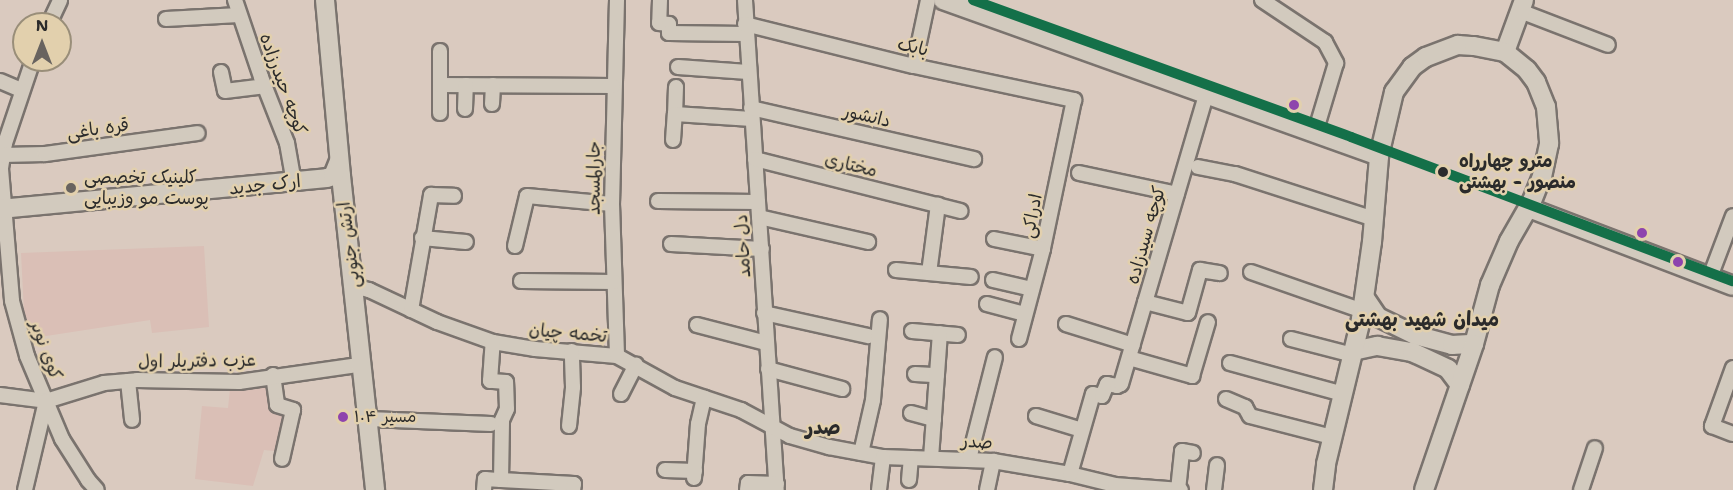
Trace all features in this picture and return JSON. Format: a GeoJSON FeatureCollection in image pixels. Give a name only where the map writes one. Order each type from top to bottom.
{"type":"FeatureCollection","features":[{"type":"Feature","properties":{"kind":"main road","name":"ارتش جنوبی"},"geometry":{"type":"LineString","coordinates":[[325,0],[339,161],[375,490]]}},
{"type":"Feature","properties":{"kind":"main road"},"geometry":{"type":"LineString","coordinates":[[943,0],[1379,156]]}},
{"type":"Feature","properties":{"kind":"main road"},"geometry":{"type":"LineString","coordinates":[[1505,52],[1522,6]]}},
{"type":"Feature","properties":{"kind":"main road"},"geometry":{"type":"LineString","coordinates":[[1323,490],[1332,437],[1364,305],[1379,156],[1394,92],[1412,67],[1441,50],[1458,45],[1505,52],[1518,60],[1536,82],[1549,124],[1547,159],[1528,208],[1509,241],[1490,285],[1474,344],[1424,490]]}},
{"type":"Feature","properties":{"kind":"main road","name":"ارک جدید"},"geometry":{"type":"LineString","coordinates":[[2,208],[327,178],[336,171],[339,161]]}},
{"type":"Feature","properties":{"kind":"main road","name":"ارتش جنوبی"},"geometry":{"type":"LineString","coordinates":[[327,178],[337,188],[363,490]]}},
{"type":"Feature","properties":{"kind":"main road"},"geometry":{"type":"LineString","coordinates":[[1528,208],[1733,286]]}},
{"type":"Feature","properties":{"kind":"main road"},"geometry":{"type":"LineString","coordinates":[[1364,305],[1378,317],[1414,335],[1452,345],[1474,344]]}},
{"type":"Feature","properties":{"kind":"main road"},"geometry":{"type":"LineString","coordinates":[[1353,353],[1377,346],[1412,352],[1448,369],[1460,385]]}},
{"type":"Feature","properties":{"kind":"street","name":"کوچه حیدرزاده"},"geometry":{"type":"LineString","coordinates":[[235,0],[264,86],[287,143],[294,182]]}},
{"type":"Feature","properties":{"kind":"street","name":"جارالمسجد"},"geometry":{"type":"LineString","coordinates":[[617,0],[613,86],[612,204],[617,356]]}},
{"type":"Feature","properties":{"kind":"street","name":"بابک"},"geometry":{"type":"LineString","coordinates":[[660,0],[659,23],[669,24],[669,33],[746,29],[1074,100]]}},
{"type":"Feature","properties":{"kind":"street","name":"دل حامد"},"geometry":{"type":"LineString","coordinates":[[744,0],[777,487]]}},
{"type":"Feature","properties":{"kind":"street"},"geometry":{"type":"LineString","coordinates":[[914,66],[928,0]]}},
{"type":"Feature","properties":{"kind":"street"},"geometry":{"type":"LineString","coordinates":[[1262,0],[1325,42],[1336,63],[1315,133]]}},
{"type":"Feature","properties":{"kind":"street"},"geometry":{"type":"LineString","coordinates":[[1522,6],[1608,45]]}},
{"type":"Feature","properties":{"kind":"street"},"geometry":{"type":"LineString","coordinates":[[166,19],[239,15]]}},
{"type":"Feature","properties":{"kind":"street"},"geometry":{"type":"LineString","coordinates":[[440,51],[440,113]]}},
{"type":"Feature","properties":{"kind":"street"},"geometry":{"type":"LineString","coordinates":[[678,67],[748,72]]}},
{"type":"Feature","properties":{"kind":"street","name":"کوی نوبر"},"geometry":{"type":"LineString","coordinates":[[28,72],[21,90],[1,164],[2,208],[15,321],[62,439],[97,490]]}},
{"type":"Feature","properties":{"kind":"street"},"geometry":{"type":"LineString","coordinates":[[221,72],[225,91],[264,86]]}},
{"type":"Feature","properties":{"kind":"street"},"geometry":{"type":"LineString","coordinates":[[0,81],[21,90]]}},
{"type":"Feature","properties":{"kind":"street"},"geometry":{"type":"LineString","coordinates":[[440,85],[613,86]]}},
{"type":"Feature","properties":{"kind":"street"},"geometry":{"type":"LineString","coordinates":[[465,109],[466,85]]}},
{"type":"Feature","properties":{"kind":"street"},"geometry":{"type":"LineString","coordinates":[[492,104],[493,85]]}},
{"type":"Feature","properties":{"kind":"street"},"geometry":{"type":"LineString","coordinates":[[674,140],[676,87]]}},
{"type":"Feature","properties":{"kind":"street","name":"کوچه سیدزاده"},"geometry":{"type":"LineString","coordinates":[[1082,430],[1093,394],[1102,396],[1107,384],[1120,385],[1206,95]]}},
{"type":"Feature","properties":{"kind":"street","name":"ادراکی"},"geometry":{"type":"LineString","coordinates":[[1019,339],[1043,249],[1074,100]]}},
{"type":"Feature","properties":{"kind":"street","name":"دانشور"},"geometry":{"type":"LineString","coordinates":[[675,114],[752,113],[974,159]]}},
{"type":"Feature","properties":{"kind":"street","name":"قره باغی"},"geometry":{"type":"LineString","coordinates":[[1,164],[45,154],[198,133]]}},
{"type":"Feature","properties":{"kind":"street","name":"مختاری"},"geometry":{"type":"LineString","coordinates":[[755,159],[961,211]]}},
{"type":"Feature","properties":{"kind":"street"},"geometry":{"type":"LineString","coordinates":[[1198,167],[1235,174],[1374,219]]}},
{"type":"Feature","properties":{"kind":"street"},"geometry":{"type":"LineString","coordinates":[[1079,173],[1177,194]]}},
{"type":"Feature","properties":{"kind":"street"},"geometry":{"type":"LineString","coordinates":[[411,310],[431,195],[454,196]]}},
{"type":"Feature","properties":{"kind":"street"},"geometry":{"type":"LineString","coordinates":[[515,246],[526,196],[612,204]]}},
{"type":"Feature","properties":{"kind":"street"},"geometry":{"type":"LineString","coordinates":[[657,201],[758,202]]}},
{"type":"Feature","properties":{"kind":"street"},"geometry":{"type":"LineString","coordinates":[[929,273],[938,206]]}},
{"type":"Feature","properties":{"kind":"street"},"geometry":{"type":"LineString","coordinates":[[1710,277],[1733,216]]}},
{"type":"Feature","properties":{"kind":"street"},"geometry":{"type":"LineString","coordinates":[[759,217],[868,242]]}},
{"type":"Feature","properties":{"kind":"street"},"geometry":{"type":"LineString","coordinates":[[422,238],[466,242]]}},
{"type":"Feature","properties":{"kind":"street"},"geometry":{"type":"LineString","coordinates":[[994,239],[1043,249]]}},
{"type":"Feature","properties":{"kind":"street"},"geometry":{"type":"LineString","coordinates":[[671,244],[762,249]]}},
{"type":"Feature","properties":{"kind":"street"},"geometry":{"type":"LineString","coordinates":[[896,270],[971,277]]}},
{"type":"Feature","properties":{"kind":"street"},"geometry":{"type":"LineString","coordinates":[[1145,302],[1188,313],[1200,270],[1220,273]]}},
{"type":"Feature","properties":{"kind":"street"},"geometry":{"type":"LineString","coordinates":[[1251,272],[1364,305]]}},
{"type":"Feature","properties":{"kind":"street"},"geometry":{"type":"LineString","coordinates":[[993,280],[1032,289]]}},
{"type":"Feature","properties":{"kind":"street"},"geometry":{"type":"LineString","coordinates":[[521,281],[614,282]]}},
{"type":"Feature","properties":{"kind":"street","name":"تخمه چیان"},"geometry":{"type":"LineString","coordinates":[[354,286],[369,290],[411,310],[493,342],[535,349],[617,356],[675,388],[741,410],[773,428]]}},
{"type":"Feature","properties":{"kind":"street"},"geometry":{"type":"LineString","coordinates":[[987,304],[1025,314]]}},
{"type":"Feature","properties":{"kind":"street"},"geometry":{"type":"LineString","coordinates":[[764,313],[868,336]]}},
{"type":"Feature","properties":{"kind":"street"},"geometry":{"type":"LineString","coordinates":[[861,453],[873,400],[880,319]]}},
{"type":"Feature","properties":{"kind":"street"},"geometry":{"type":"LineString","coordinates":[[0,321],[15,321]]}},
{"type":"Feature","properties":{"kind":"street"},"geometry":{"type":"LineString","coordinates":[[1066,324],[1192,376],[1208,322]]}},
{"type":"Feature","properties":{"kind":"street"},"geometry":{"type":"LineString","coordinates":[[697,324],[766,343]]}},
{"type":"Feature","properties":{"kind":"street"},"geometry":{"type":"LineString","coordinates":[[912,331],[958,335]]}},
{"type":"Feature","properties":{"kind":"street"},"geometry":{"type":"LineString","coordinates":[[931,458],[940,333]]}},
{"type":"Feature","properties":{"kind":"street"},"geometry":{"type":"LineString","coordinates":[[1291,339],[1353,353]]}},
{"type":"Feature","properties":{"kind":"street"},"geometry":{"type":"LineString","coordinates":[[493,342],[490,381],[506,382],[507,410],[502,420],[501,480]]}},
{"type":"Feature","properties":{"kind":"street"},"geometry":{"type":"LineString","coordinates":[[569,426],[573,387],[572,351]]}},
{"type":"Feature","properties":{"kind":"street"},"geometry":{"type":"LineString","coordinates":[[969,459],[995,357]]}},
{"type":"Feature","properties":{"kind":"street"},"geometry":{"type":"LineString","coordinates":[[1230,363],[1343,394]]}},
{"type":"Feature","properties":{"kind":"street"},"geometry":{"type":"LineString","coordinates":[[621,394],[636,365]]}},
{"type":"Feature","properties":{"kind":"street","name":"عزب دفتریلر اول"},"geometry":{"type":"LineString","coordinates":[[46,401],[86,387],[128,381],[239,382],[273,375],[352,366]]}},
{"type":"Feature","properties":{"kind":"street"},"geometry":{"type":"LineString","coordinates":[[1733,368],[1712,426],[1733,434]]}},
{"type":"Feature","properties":{"kind":"street"},"geometry":{"type":"LineString","coordinates":[[768,369],[842,389]]}},
{"type":"Feature","properties":{"kind":"street"},"geometry":{"type":"LineString","coordinates":[[915,374],[937,375]]}},
{"type":"Feature","properties":{"kind":"street"},"geometry":{"type":"LineString","coordinates":[[273,375],[277,405],[293,410],[282,459]]}},
{"type":"Feature","properties":{"kind":"street"},"geometry":{"type":"LineString","coordinates":[[128,381],[132,420]]}},
{"type":"Feature","properties":{"kind":"street"},"geometry":{"type":"LineString","coordinates":[[0,395],[46,401],[25,490]]}},
{"type":"Feature","properties":{"kind":"street"},"geometry":{"type":"LineString","coordinates":[[666,470],[694,475],[698,424],[704,398]]}},
{"type":"Feature","properties":{"kind":"street"},"geometry":{"type":"LineString","coordinates":[[1226,399],[1245,407],[1250,416],[1332,437]]}},
{"type":"Feature","properties":{"kind":"street"},"geometry":{"type":"LineString","coordinates":[[911,413],[934,418]]}},
{"type":"Feature","properties":{"kind":"street"},"geometry":{"type":"LineString","coordinates":[[1036,416],[1082,430],[1070,474]]}},
{"type":"Feature","properties":{"kind":"street"},"geometry":{"type":"LineString","coordinates":[[369,419],[491,424]]}},
{"type":"Feature","properties":{"kind":"street","name":"صدر"},"geometry":{"type":"LineString","coordinates":[[773,428],[808,442],[883,457],[993,461],[1070,474],[1114,487],[1179,490]]}},
{"type":"Feature","properties":{"kind":"street"},"geometry":{"type":"LineString","coordinates":[[1581,490],[1595,448]]}},
{"type":"Feature","properties":{"kind":"street"},"geometry":{"type":"LineString","coordinates":[[1179,490],[1182,451],[1193,453]]}},
{"type":"Feature","properties":{"kind":"street"},"geometry":{"type":"LineString","coordinates":[[879,490],[883,457]]}},
{"type":"Feature","properties":{"kind":"street"},"geometry":{"type":"LineString","coordinates":[[909,480],[911,458]]}},
{"type":"Feature","properties":{"kind":"street"},"geometry":{"type":"LineString","coordinates":[[987,490],[993,461]]}},
{"type":"Feature","properties":{"kind":"street"},"geometry":{"type":"LineString","coordinates":[[1214,490],[1217,465]]}},
{"type":"Feature","properties":{"kind":"street"},"geometry":{"type":"LineString","coordinates":[[484,490],[484,479],[574,484],[573,490]]}},
{"type":"Feature","properties":{"kind":"street"},"geometry":{"type":"LineString","coordinates":[[747,490],[747,483],[777,487]]}},
{"type":"Feature","properties":{"kind":"shaded area"},"geometry":{"type":"Polygon","coordinates":[[[204,246],[209,327],[152,333],[150,320],[33,338],[24,312],[21,253],[204,246]]]}},
{"type":"Feature","properties":{"kind":"shaded area"},"geometry":{"type":"Polygon","coordinates":[[[274,381],[277,405],[290,409],[283,452],[264,450],[253,486],[195,479],[202,406],[228,408],[230,389],[274,381]]]}},
{"type":"Feature","properties":{"kind":"transit line"},"geometry":{"type":"LineString","coordinates":[[973,0],[1351,137],[1733,281]]}},
{"type":"Feature","properties":{"kind":"place","name":"مترو چهارراه منصور - بهشتی"},"geometry":{"type":"Point","coordinates":[1443,172]}},
{"type":"Feature","properties":{"kind":"place","name":"کلینیک تخصصی پوست مو وزیبایی"},"geometry":{"type":"Point","coordinates":[71,188]}},
{"type":"Feature","properties":{"kind":"place","name":"مسیر ۱۰۴"},"geometry":{"type":"Point","coordinates":[343,417]}},
{"type":"Feature","properties":{"kind":"district","name":"میدان شهید بهشتی"},"geometry":{"type":"Point","coordinates":[1422,319]}},
{"type":"Feature","properties":{"kind":"district","name":"صدر"},"geometry":{"type":"Point","coordinates":[823,427]}}]}
